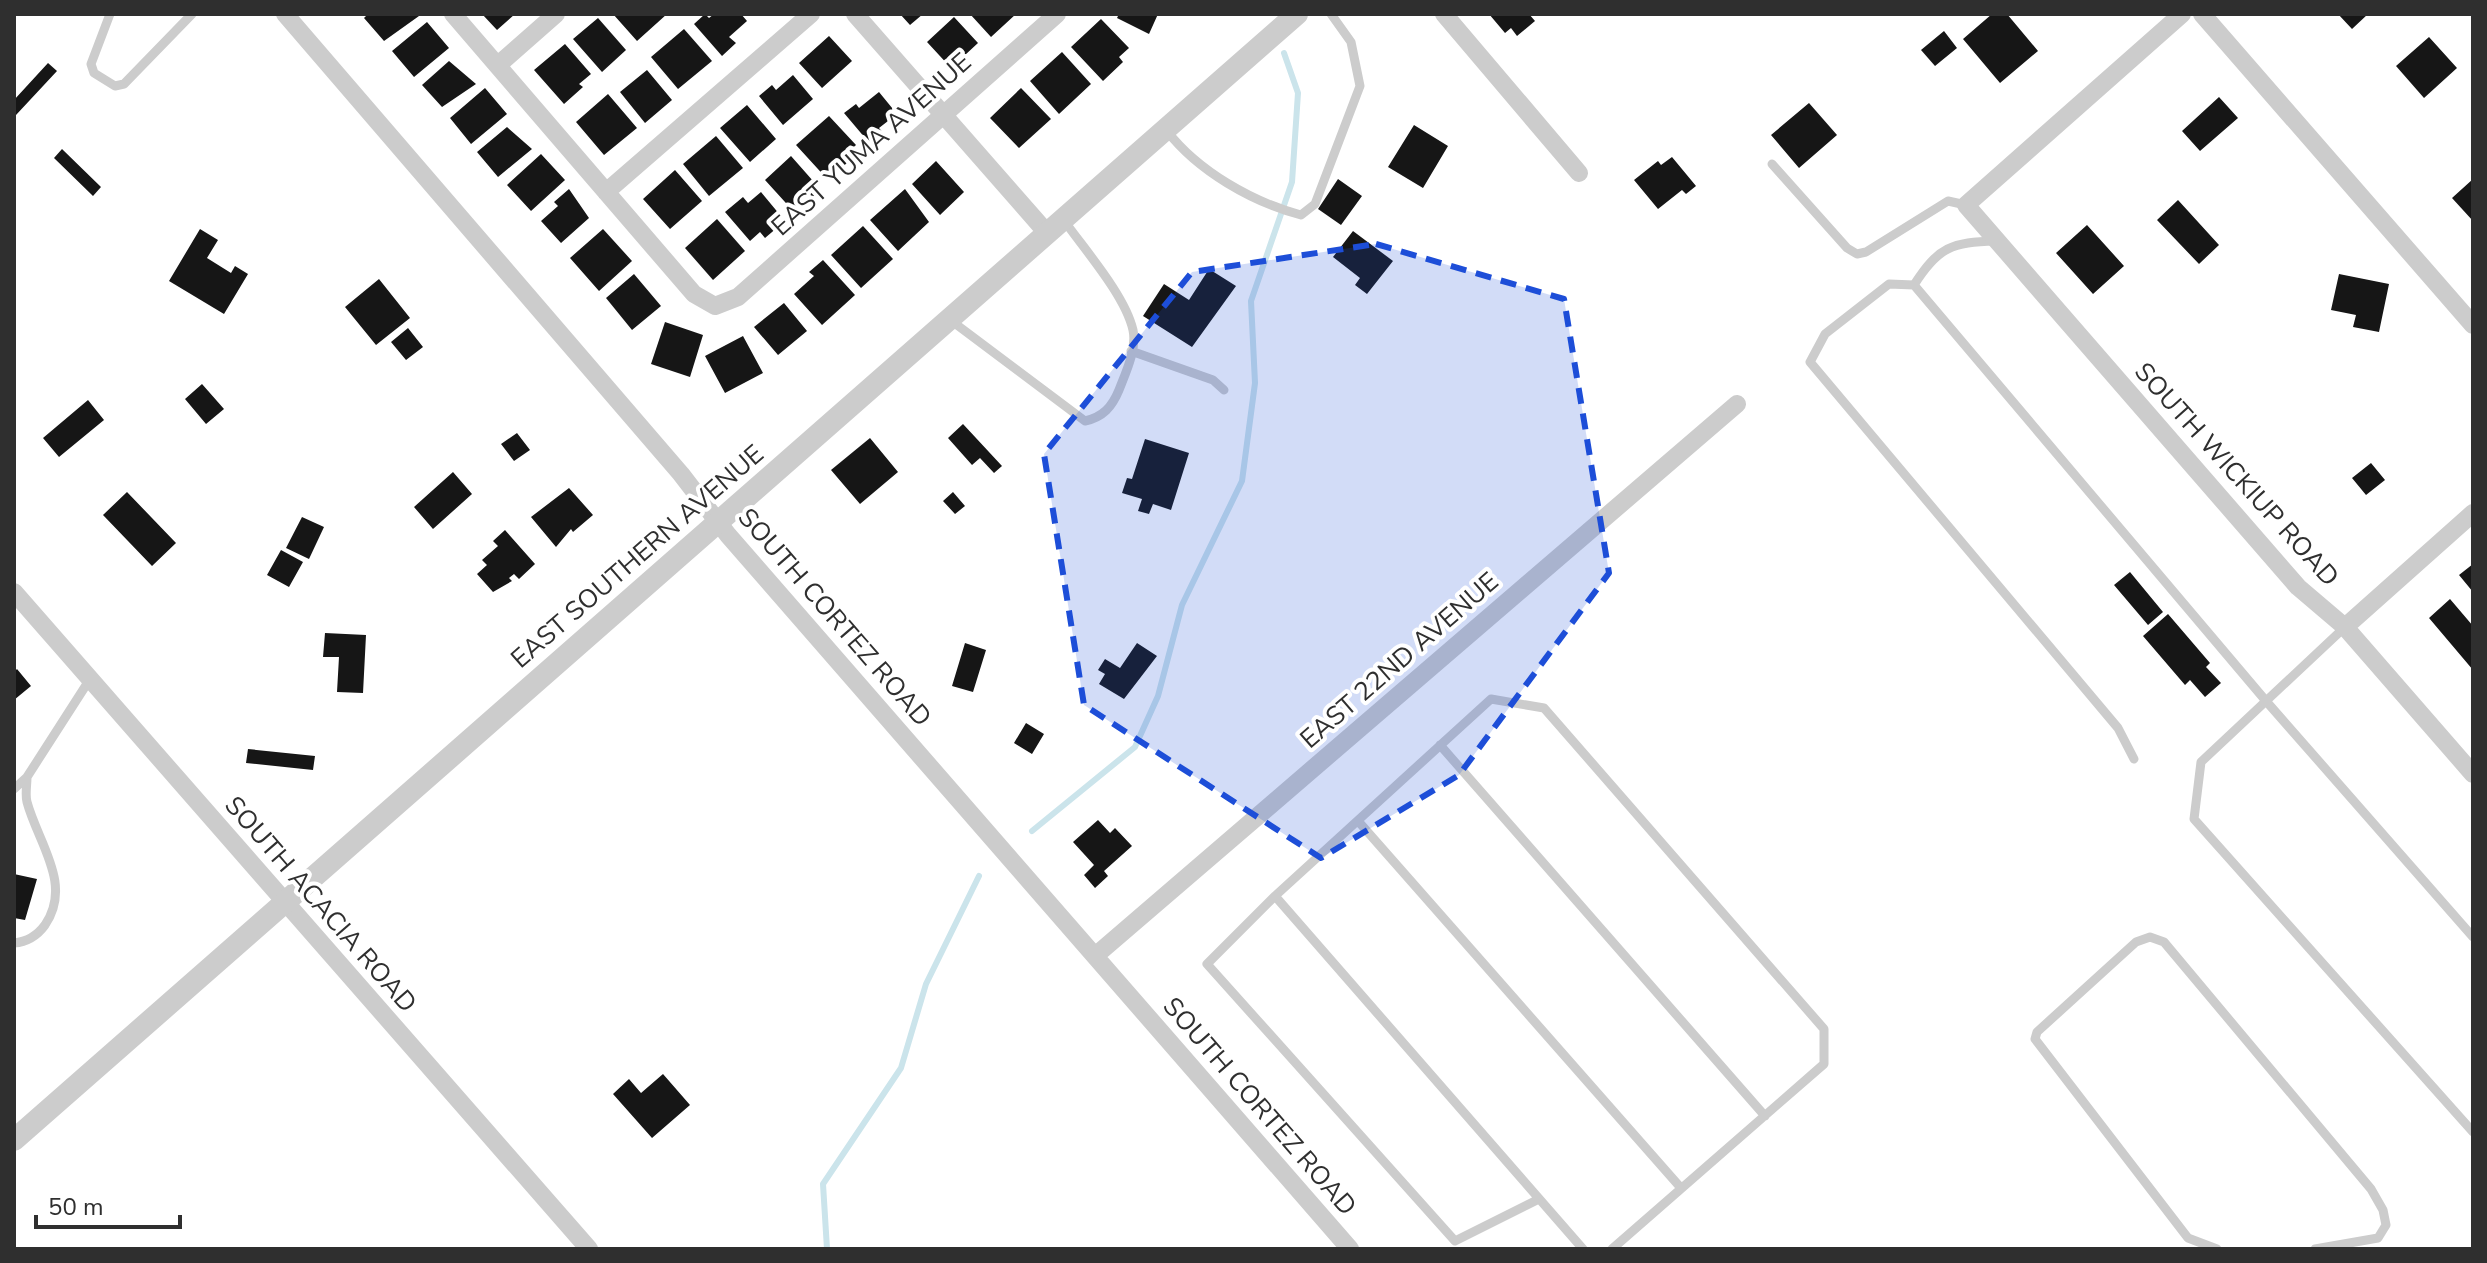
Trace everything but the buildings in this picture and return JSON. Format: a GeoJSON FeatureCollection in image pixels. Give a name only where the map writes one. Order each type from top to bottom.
{"type":"FeatureCollection","features":[{"type":"Feature","properties":{"kind":"street","name":"SOUTH CORTEZ ROAD"},"geometry":{"type":"LineString","coordinates":[[285,14],[718,521],[1350,1249]]}},
{"type":"Feature","properties":{"kind":"street"},"geometry":{"type":"LineString","coordinates":[[453,14],[606,192],[811,14]]}},
{"type":"Feature","properties":{"kind":"street"},"geometry":{"type":"LineString","coordinates":[[498,65],[556,14]]}},
{"type":"Feature","properties":{"kind":"street"},"geometry":{"type":"LineString","coordinates":[[855,14],[944,115],[1055,226]]}},
{"type":"Feature","properties":{"kind":"street","name":"EAST YUMA AVENUE"},"geometry":{"type":"LineString","coordinates":[[606,192],[694,294],[715,306],[738,297],[1057,14]]}},
{"type":"Feature","properties":{"kind":"street","name":"EAST SOUTHERN AVENUE"},"geometry":{"type":"LineString","coordinates":[[14,1140],[1297,14]]}},
{"type":"Feature","properties":{"kind":"street"},"geometry":{"type":"LineString","coordinates":[[1444,14],[1579,173]]}},
{"type":"Feature","properties":{"kind":"street"},"geometry":{"type":"LineString","coordinates":[[1966,205],[2182,14]]}},
{"type":"Feature","properties":{"kind":"street"},"geometry":{"type":"LineString","coordinates":[[2202,14],[2473,325]]}},
{"type":"Feature","properties":{"kind":"street","name":"SOUTH WICKIUP ROAD"},"geometry":{"type":"LineString","coordinates":[[1966,205],[2298,587],[2345,627],[2473,774]]}},
{"type":"Feature","properties":{"kind":"street","name":"EAST 22ND AVENUE"},"geometry":{"type":"LineString","coordinates":[[1095,956],[1737,404]]}},
{"type":"Feature","properties":{"kind":"street"},"geometry":{"type":"LineString","coordinates":[[2345,627],[2473,513]]}},
{"type":"Feature","properties":{"kind":"street","name":"SOUTH ACACIA ROAD"},"geometry":{"type":"LineString","coordinates":[[14,592],[589,1249]]}},
{"type":"Feature","properties":{"kind":"lane"},"geometry":{"type":"LineString","coordinates":[[110,14],[91,64],[94,73],[115,86],[124,84],[192,14]]}},
{"type":"Feature","properties":{"kind":"lane"},"geometry":{"type":"LineString","coordinates":[[1166,129],[1202,167],[1285,211],[1301,215],[1315,204],[1360,86],[1351,42],[1331,14]]}},
{"type":"Feature","properties":{"kind":"lane"},"geometry":{"type":"LineString","coordinates":[[1772,164],[1847,248],[1857,254],[1866,252],[1948,201],[1966,205]]}},
{"type":"Feature","properties":{"kind":"lane"},"geometry":{"type":"LineString","coordinates":[[949,319],[1085,421],[1099,418],[1114,401],[1130,364],[1133,331],[1125,313],[1055,226]]}},
{"type":"Feature","properties":{"kind":"lane"},"geometry":{"type":"LineString","coordinates":[[1914,285],[1930,260],[1958,242],[1997,241]]}},
{"type":"Feature","properties":{"kind":"lane"},"geometry":{"type":"LineString","coordinates":[[2134,759],[2118,728],[1810,362],[1825,334],[1889,284],[1914,285],[2266,701],[2473,937]]}},
{"type":"Feature","properties":{"kind":"lane"},"geometry":{"type":"LineString","coordinates":[[1131,351],[1213,380],[1224,390]]}},
{"type":"Feature","properties":{"kind":"lane"},"geometry":{"type":"LineString","coordinates":[[2345,627],[2201,762],[2194,819],[2473,1132]]}},
{"type":"Feature","properties":{"kind":"lane"},"geometry":{"type":"LineString","coordinates":[[14,789],[27,777],[90,679]]}},
{"type":"Feature","properties":{"kind":"lane"},"geometry":{"type":"LineString","coordinates":[[1539,1199],[1455,1241],[1207,964],[1275,896],[1491,699],[1544,708],[1824,1029],[1824,1064],[1612,1249]]}},
{"type":"Feature","properties":{"kind":"lane"},"geometry":{"type":"LineString","coordinates":[[1440,745],[1765,1116]]}},
{"type":"Feature","properties":{"kind":"lane"},"geometry":{"type":"LineString","coordinates":[[14,943],[38,935],[54,911],[55,877],[27,801],[27,777]]}},
{"type":"Feature","properties":{"kind":"lane"},"geometry":{"type":"LineString","coordinates":[[1358,821],[1681,1188]]}},
{"type":"Feature","properties":{"kind":"lane"},"geometry":{"type":"LineString","coordinates":[[1275,896],[1583,1249]]}},
{"type":"Feature","properties":{"kind":"lane"},"geometry":{"type":"LineString","coordinates":[[2217,1249],[2188,1238],[2035,1039],[2037,1032],[2136,942],[2150,937],[2164,942],[2371,1189],[2383,1210],[2386,1225],[2378,1238],[2315,1249]]}},
{"type":"Feature","properties":{"kind":"highlighted area"},"geometry":{"type":"Polygon","coordinates":[[[1376,244],[1564,299],[1609,573],[1459,775],[1321,858],[1084,705],[1044,454],[1192,272],[1376,244]]]}},
{"type":"Feature","properties":{"kind":"waterway"},"geometry":{"type":"LineString","coordinates":[[1032,831],[1135,747],[1158,696],[1182,605],[1242,481],[1255,383],[1251,301],[1292,182],[1298,93],[1284,53]]}},
{"type":"Feature","properties":{"kind":"waterway"},"geometry":{"type":"LineString","coordinates":[[827,1249],[823,1184],[901,1068],[926,984],[979,876]]}}]}
